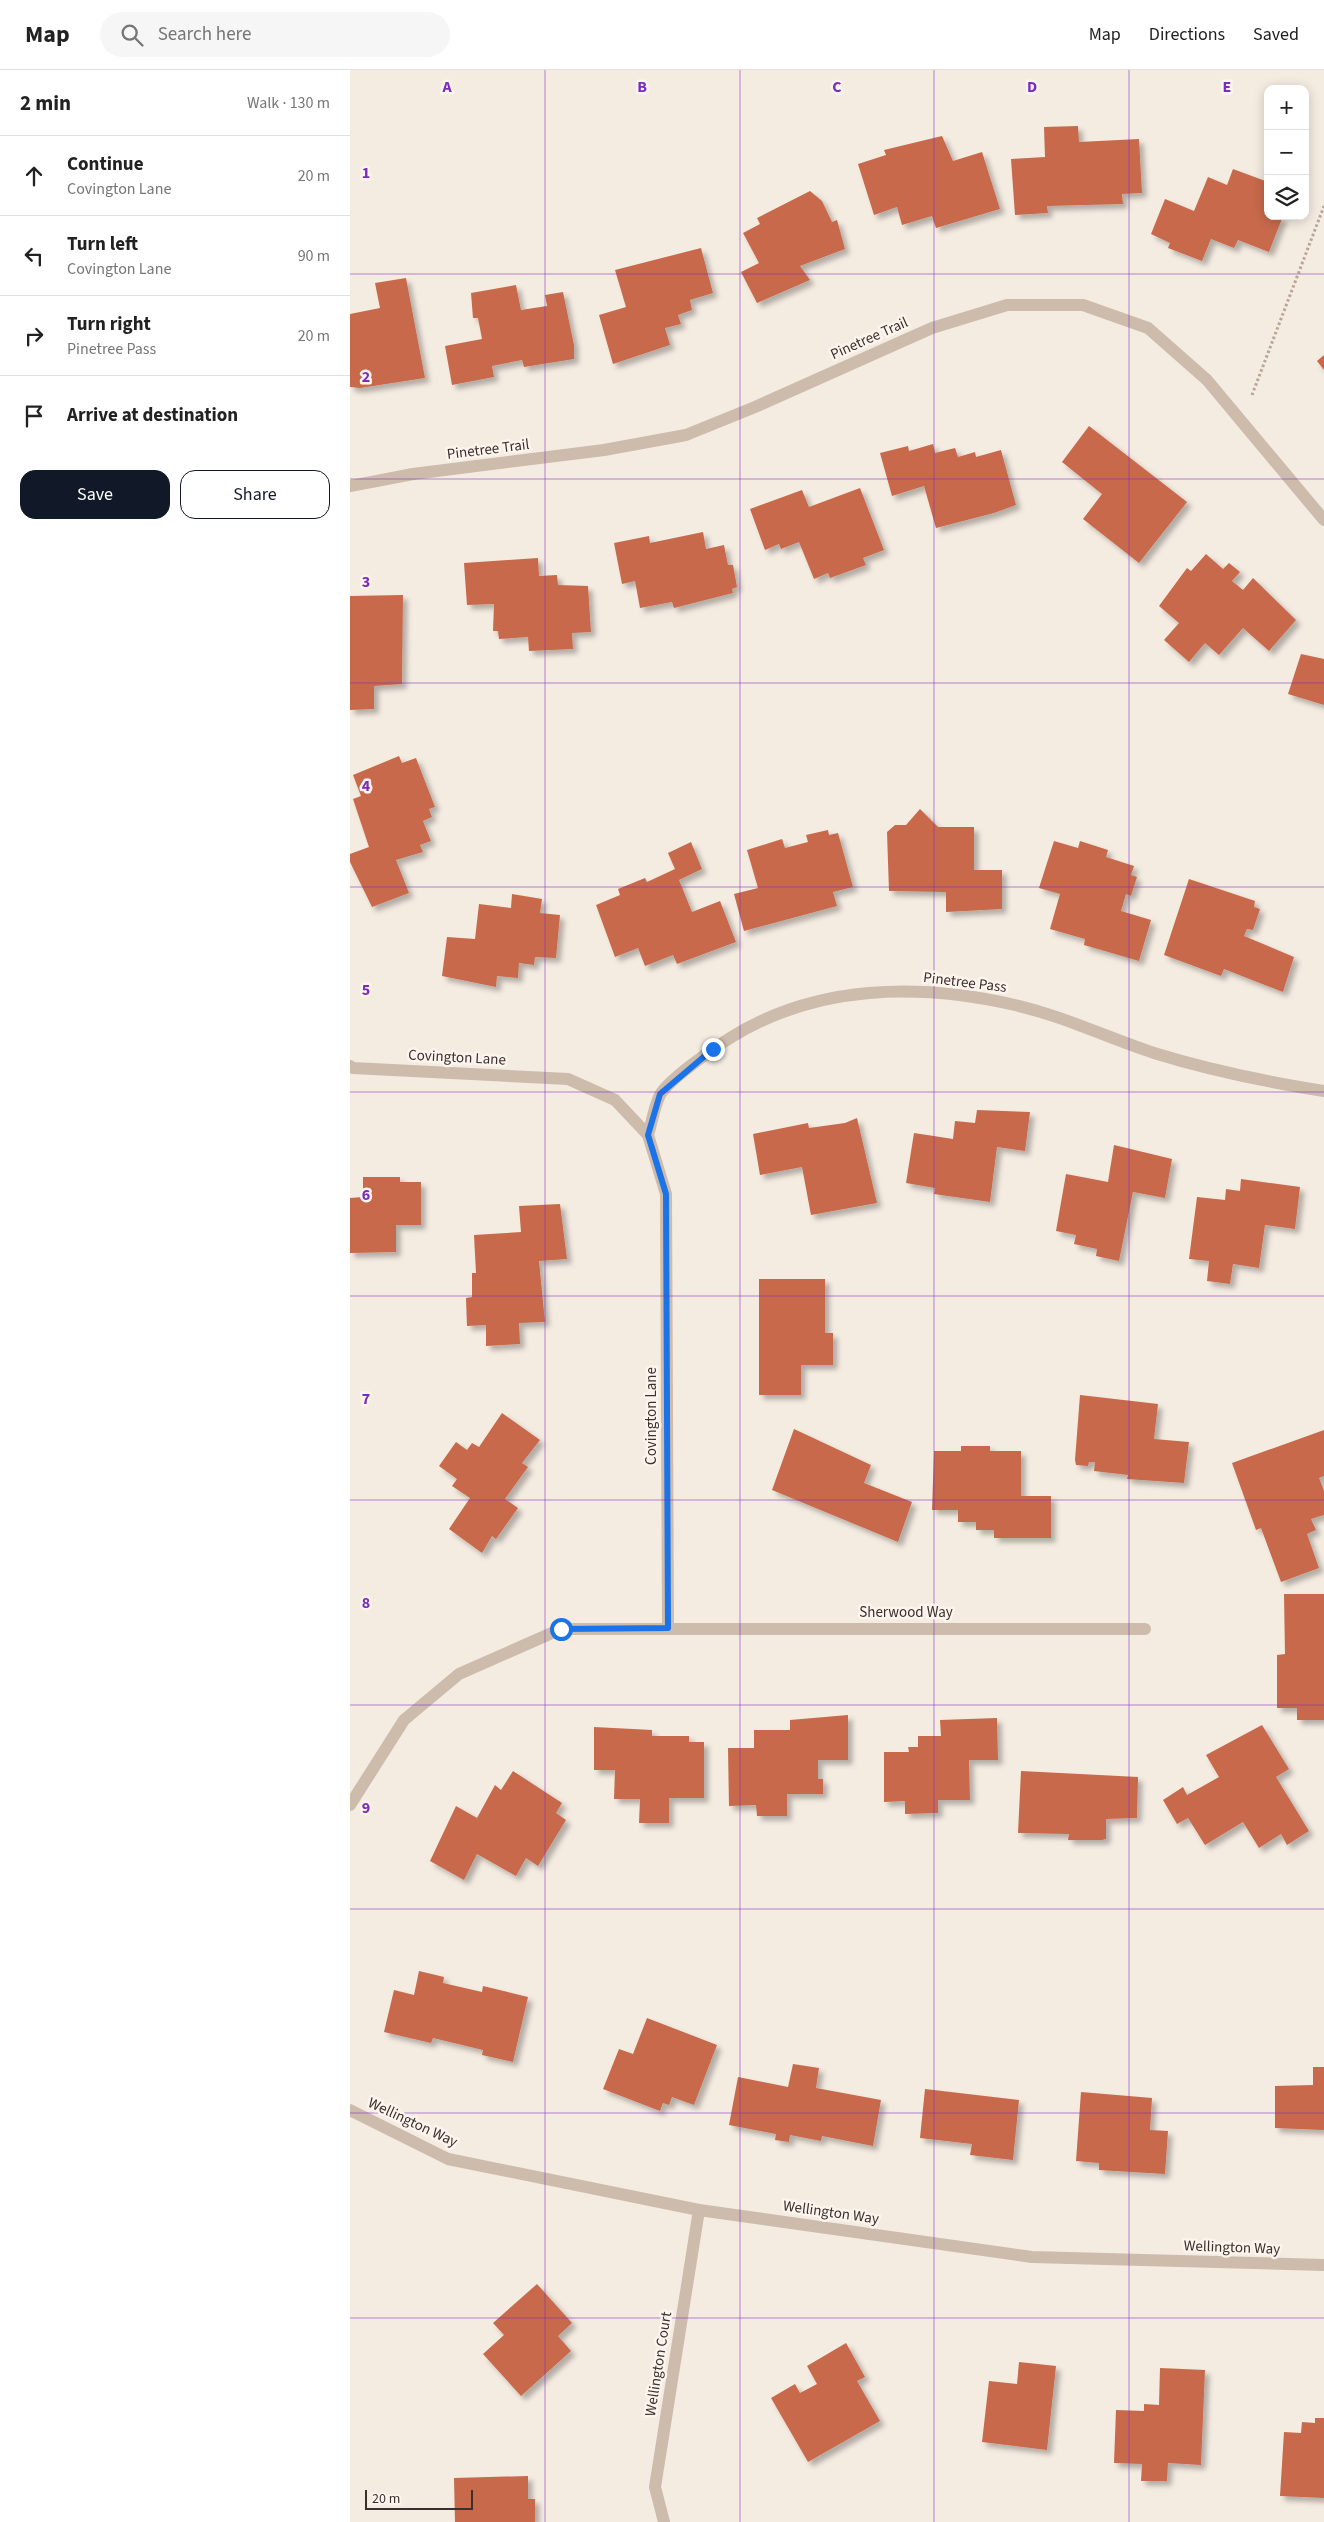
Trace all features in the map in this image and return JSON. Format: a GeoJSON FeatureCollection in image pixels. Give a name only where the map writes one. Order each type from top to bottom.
{"type":"FeatureCollection","features":[{"type":"Feature","properties":{"kind":"street","name":"Pinetree Trail"},"geometry":{"type":"LineString","coordinates":[[350,486],[413,474],[604,450],[686,435],[755,407],[932,328],[1007,305],[1083,305],[1148,328],[1207,380],[1324,520]]}},
{"type":"Feature","properties":{"kind":"street","name":"Pinetree Pass"},"geometry":{"type":"LineString","coordinates":[[648,1135],[660,1094],[713,1049],[775,1014],[843,994],[869,992],[924,991],[1016,1005],[1156,1053],[1205,1066],[1324,1091]]}},
{"type":"Feature","properties":{"kind":"street","name":"Covington Lane"},"geometry":{"type":"LineString","coordinates":[[350,1066],[353,1068],[568,1079],[615,1100],[648,1135],[666,1194],[668,1628]]}},
{"type":"Feature","properties":{"kind":"street","name":"Sherwood Way"},"geometry":{"type":"LineString","coordinates":[[668,1628],[1145,1629]]}},
{"type":"Feature","properties":{"kind":"street"},"geometry":{"type":"LineString","coordinates":[[350,1805],[404,1720],[459,1674],[561,1629],[668,1628]]}},
{"type":"Feature","properties":{"kind":"street","name":"Wellington Way"},"geometry":{"type":"LineString","coordinates":[[350,2110],[448,2159],[699,2210],[1032,2258],[1324,2265]]}},
{"type":"Feature","properties":{"kind":"street","name":"Wellington Court"},"geometry":{"type":"LineString","coordinates":[[664,2522],[654,2487],[699,2210]]}},
{"type":"Feature","properties":{"kind":"path"},"geometry":{"type":"LineString","coordinates":[[1242,422],[1324,206]]}},
{"type":"Feature","properties":{"kind":"building"},"geometry":{"type":"Polygon","coordinates":[[[1078,126],[1079,142],[1139,139],[1142,193],[1122,194],[1123,204],[1047,206],[1048,213],[1015,215],[1011,159],[1045,157],[1044,127],[1078,126]]]}},
{"type":"Feature","properties":{"kind":"building"},"geometry":{"type":"Polygon","coordinates":[[[942,136],[953,161],[982,152],[1000,209],[936,228],[932,216],[902,225],[897,207],[874,215],[858,164],[886,155],[884,150],[942,136]]]}},
{"type":"Feature","properties":{"kind":"building"},"geometry":{"type":"Polygon","coordinates":[[[1233,169],[1264,181],[1264,220],[1281,220],[1269,252],[1238,240],[1234,248],[1211,239],[1202,261],[1168,248],[1170,243],[1151,234],[1165,199],[1194,211],[1208,177],[1227,185],[1233,169]]]}},
{"type":"Feature","properties":{"kind":"building"},"geometry":{"type":"Polygon","coordinates":[[[810,191],[822,201],[832,222],[837,220],[845,249],[800,266],[810,280],[757,303],[741,272],[759,263],[743,233],[760,224],[757,218],[810,191]]]}},
{"type":"Feature","properties":{"kind":"building"},"geometry":{"type":"Polygon","coordinates":[[[701,248],[713,293],[690,300],[692,310],[678,315],[681,324],[665,328],[670,345],[613,364],[599,315],[626,307],[615,270],[701,248]]]}},
{"type":"Feature","properties":{"kind":"building"},"geometry":{"type":"Polygon","coordinates":[[[406,278],[425,378],[360,388],[350,387],[350,314],[380,308],[375,283],[406,278]]]}},
{"type":"Feature","properties":{"kind":"building"},"geometry":{"type":"Polygon","coordinates":[[[516,285],[521,310],[547,306],[545,295],[563,292],[574,345],[574,359],[524,367],[522,360],[492,366],[494,377],[452,385],[445,346],[482,339],[478,318],[473,318],[471,293],[516,285]]]}},
{"type":"Feature","properties":{"kind":"building"},"geometry":{"type":"Polygon","coordinates":[[[1324,355],[1324,370],[1317,361],[1324,355]]]}},
{"type":"Feature","properties":{"kind":"building"},"geometry":{"type":"Polygon","coordinates":[[[1089,426],[1187,502],[1139,563],[1083,519],[1102,494],[1062,462],[1089,426]]]}},
{"type":"Feature","properties":{"kind":"building"},"geometry":{"type":"Polygon","coordinates":[[[933,444],[935,453],[955,448],[958,457],[975,452],[976,457],[1001,450],[1016,505],[994,513],[936,528],[924,486],[892,496],[880,453],[908,446],[909,451],[933,444]]]}},
{"type":"Feature","properties":{"kind":"building"},"geometry":{"type":"Polygon","coordinates":[[[860,488],[884,550],[863,558],[866,565],[830,578],[828,573],[814,579],[799,542],[781,549],[779,544],[765,550],[750,509],[802,490],[809,507],[860,488]]]}},
{"type":"Feature","properties":{"kind":"building"},"geometry":{"type":"Polygon","coordinates":[[[703,532],[706,549],[724,545],[728,565],[733,565],[737,587],[732,589],[733,593],[674,608],[672,602],[640,608],[635,581],[622,584],[614,543],[649,536],[650,543],[703,532]]]}},
{"type":"Feature","properties":{"kind":"building"},"geometry":{"type":"Polygon","coordinates":[[[1206,554],[1223,569],[1229,563],[1240,572],[1232,581],[1243,590],[1253,578],[1296,620],[1269,651],[1243,628],[1219,655],[1205,643],[1189,662],[1164,640],[1179,623],[1159,606],[1187,568],[1191,571],[1206,554]]]}},
{"type":"Feature","properties":{"kind":"building"},"geometry":{"type":"Polygon","coordinates":[[[538,558],[539,576],[557,575],[558,585],[588,586],[591,632],[572,633],[573,649],[529,651],[528,637],[499,639],[498,631],[493,631],[494,604],[467,605],[464,563],[538,558]]]}},
{"type":"Feature","properties":{"kind":"building"},"geometry":{"type":"Polygon","coordinates":[[[403,595],[402,684],[374,686],[374,709],[350,710],[350,596],[403,595]]]}},
{"type":"Feature","properties":{"kind":"building"},"geometry":{"type":"Polygon","coordinates":[[[1301,654],[1324,659],[1324,705],[1288,694],[1301,654]]]}},
{"type":"Feature","properties":{"kind":"building"},"geometry":{"type":"Polygon","coordinates":[[[399,756],[402,763],[416,758],[435,807],[429,809],[432,817],[423,821],[431,841],[420,845],[423,852],[396,860],[409,893],[372,907],[350,862],[350,854],[369,847],[353,799],[361,796],[353,775],[399,756]]]}},
{"type":"Feature","properties":{"kind":"building"},"geometry":{"type":"Polygon","coordinates":[[[920,809],[938,827],[974,827],[974,870],[1002,870],[1002,909],[946,912],[946,892],[889,891],[887,832],[895,825],[906,825],[920,809]]]}},
{"type":"Feature","properties":{"kind":"building"},"geometry":{"type":"Polygon","coordinates":[[[828,830],[829,835],[838,833],[853,887],[833,892],[837,906],[744,931],[734,894],[758,888],[747,850],[782,839],[785,848],[808,842],[806,835],[828,830]]]}},
{"type":"Feature","properties":{"kind":"building"},"geometry":{"type":"Polygon","coordinates":[[[1054,841],[1078,848],[1080,841],[1108,850],[1106,857],[1134,866],[1131,875],[1137,877],[1131,896],[1126,894],[1121,911],[1151,920],[1139,961],[1084,945],[1085,939],[1050,929],[1060,894],[1039,888],[1054,841]]]}},
{"type":"Feature","properties":{"kind":"building"},"geometry":{"type":"Polygon","coordinates":[[[691,842],[702,869],[679,880],[692,912],[720,901],[736,942],[677,964],[673,955],[645,966],[638,948],[615,957],[596,905],[620,895],[618,889],[645,878],[647,882],[675,869],[668,853],[691,842]]]}},
{"type":"Feature","properties":{"kind":"building"},"geometry":{"type":"Polygon","coordinates":[[[1189,879],[1255,901],[1254,907],[1260,909],[1253,930],[1247,929],[1244,936],[1294,957],[1283,992],[1224,969],[1221,976],[1164,955],[1189,879]]]}},
{"type":"Feature","properties":{"kind":"building"},"geometry":{"type":"Polygon","coordinates":[[[512,894],[542,899],[540,913],[560,915],[556,958],[535,957],[534,965],[519,963],[518,978],[497,976],[496,987],[442,976],[447,937],[475,939],[479,904],[511,908],[512,894]]]}},
{"type":"Feature","properties":{"kind":"building"},"geometry":{"type":"Polygon","coordinates":[[[977,1110],[1030,1112],[1025,1151],[997,1147],[990,1202],[934,1194],[935,1188],[906,1183],[914,1133],[953,1139],[955,1121],[975,1123],[977,1110]]]}},
{"type":"Feature","properties":{"kind":"building"},"geometry":{"type":"Polygon","coordinates":[[[857,1118],[877,1203],[811,1215],[802,1167],[760,1175],[753,1134],[808,1123],[809,1128],[845,1123],[857,1118]]]}},
{"type":"Feature","properties":{"kind":"building"},"geometry":{"type":"Polygon","coordinates":[[[1114,1145],[1172,1159],[1165,1198],[1133,1192],[1119,1261],[1096,1256],[1097,1249],[1074,1244],[1076,1235],[1056,1231],[1066,1174],[1108,1182],[1114,1145]]]}},
{"type":"Feature","properties":{"kind":"building"},"geometry":{"type":"Polygon","coordinates":[[[363,1177],[400,1177],[400,1182],[421,1182],[421,1225],[396,1225],[396,1252],[350,1253],[350,1198],[363,1197],[363,1177]]]}},
{"type":"Feature","properties":{"kind":"building"},"geometry":{"type":"Polygon","coordinates":[[[1241,1179],[1300,1187],[1295,1229],[1265,1225],[1259,1268],[1233,1264],[1230,1284],[1207,1281],[1209,1261],[1189,1259],[1197,1197],[1225,1200],[1226,1189],[1240,1191],[1241,1179]]]}},
{"type":"Feature","properties":{"kind":"building"},"geometry":{"type":"Polygon","coordinates":[[[560,1204],[567,1259],[539,1261],[545,1322],[519,1323],[520,1344],[486,1346],[486,1325],[467,1326],[466,1298],[472,1297],[472,1273],[476,1273],[474,1235],[521,1232],[519,1206],[560,1204]]]}},
{"type":"Feature","properties":{"kind":"building"},"geometry":{"type":"Polygon","coordinates":[[[759,1279],[825,1279],[825,1333],[833,1333],[833,1365],[801,1365],[801,1395],[759,1395],[759,1279]]]}},
{"type":"Feature","properties":{"kind":"building"},"geometry":{"type":"Polygon","coordinates":[[[1080,1395],[1158,1404],[1154,1439],[1189,1442],[1184,1483],[1127,1479],[1128,1475],[1094,1471],[1095,1462],[1089,1462],[1088,1466],[1076,1465],[1080,1395]]]}},
{"type":"Feature","properties":{"kind":"building"},"geometry":{"type":"Polygon","coordinates":[[[502,1413],[540,1440],[522,1463],[528,1467],[505,1499],[518,1508],[496,1539],[492,1536],[482,1553],[449,1529],[470,1498],[452,1486],[457,1479],[439,1466],[456,1442],[467,1450],[472,1443],[479,1447],[502,1413]]]}},
{"type":"Feature","properties":{"kind":"building"},"geometry":{"type":"Polygon","coordinates":[[[794,1429],[871,1465],[864,1483],[912,1502],[898,1542],[772,1490],[794,1429]]]}},
{"type":"Feature","properties":{"kind":"building"},"geometry":{"type":"Polygon","coordinates":[[[1324,1430],[1324,1476],[1319,1478],[1324,1491],[1324,1515],[1311,1519],[1316,1530],[1307,1534],[1319,1568],[1281,1582],[1261,1528],[1256,1530],[1232,1463],[1324,1430]]]}},
{"type":"Feature","properties":{"kind":"building"},"geometry":{"type":"Polygon","coordinates":[[[961,1446],[990,1446],[990,1451],[1021,1451],[1021,1496],[1051,1496],[1051,1538],[994,1538],[994,1530],[976,1530],[976,1522],[958,1522],[958,1510],[932,1510],[934,1451],[961,1451],[961,1446]]]}},
{"type":"Feature","properties":{"kind":"building"},"geometry":{"type":"Polygon","coordinates":[[[1284,1594],[1324,1594],[1324,1720],[1297,1720],[1297,1708],[1277,1708],[1277,1655],[1285,1654],[1284,1594]]]}},
{"type":"Feature","properties":{"kind":"building"},"geometry":{"type":"Polygon","coordinates":[[[848,1715],[848,1760],[818,1760],[818,1779],[823,1779],[823,1794],[787,1794],[787,1816],[757,1816],[756,1805],[729,1806],[728,1748],[754,1748],[754,1730],[790,1730],[790,1720],[848,1715]]]}},
{"type":"Feature","properties":{"kind":"building"},"geometry":{"type":"Polygon","coordinates":[[[997,1718],[998,1760],[969,1760],[970,1800],[938,1800],[938,1813],[905,1814],[905,1801],[884,1802],[884,1752],[909,1752],[908,1747],[918,1747],[918,1736],[941,1736],[940,1720],[997,1718]]]}},
{"type":"Feature","properties":{"kind":"building"},"geometry":{"type":"Polygon","coordinates":[[[1262,1725],[1289,1769],[1276,1777],[1309,1831],[1287,1845],[1281,1834],[1259,1848],[1243,1822],[1205,1845],[1188,1818],[1177,1824],[1163,1800],[1183,1787],[1187,1795],[1219,1777],[1206,1755],[1262,1725]]]}},
{"type":"Feature","properties":{"kind":"building"},"geometry":{"type":"Polygon","coordinates":[[[594,1727],[652,1730],[652,1736],[689,1736],[689,1742],[704,1742],[704,1798],[669,1798],[669,1823],[639,1823],[640,1799],[614,1799],[615,1770],[594,1770],[594,1727]]]}},
{"type":"Feature","properties":{"kind":"building"},"geometry":{"type":"Polygon","coordinates":[[[513,1771],[562,1803],[556,1813],[566,1820],[538,1866],[526,1858],[516,1876],[477,1854],[464,1880],[430,1861],[456,1806],[477,1818],[495,1785],[501,1790],[513,1771]]]}},
{"type":"Feature","properties":{"kind":"building"},"geometry":{"type":"Polygon","coordinates":[[[1021,1771],[1138,1777],[1137,1818],[1106,1819],[1106,1839],[1102,1840],[1068,1840],[1069,1834],[1018,1833],[1021,1771]]]}},
{"type":"Feature","properties":{"kind":"building"},"geometry":{"type":"Polygon","coordinates":[[[419,1971],[444,1977],[443,1983],[482,1992],[483,1986],[528,1997],[513,2062],[482,2055],[483,2050],[433,2038],[431,2043],[384,2032],[394,1990],[414,1995],[419,1971]]]}},
{"type":"Feature","properties":{"kind":"building"},"geometry":{"type":"Polygon","coordinates":[[[647,2018],[717,2045],[694,2105],[672,2097],[669,2105],[663,2103],[660,2111],[603,2089],[619,2049],[633,2054],[647,2018]]]}},
{"type":"Feature","properties":{"kind":"building"},"geometry":{"type":"Polygon","coordinates":[[[793,2064],[819,2068],[816,2088],[881,2100],[873,2146],[822,2136],[821,2141],[790,2135],[789,2142],[775,2140],[776,2134],[729,2125],[738,2077],[788,2087],[793,2064]]]}},
{"type":"Feature","properties":{"kind":"building"},"geometry":{"type":"Polygon","coordinates":[[[1313,2067],[1324,2067],[1324,2130],[1275,2128],[1275,2086],[1313,2085],[1313,2067]]]}},
{"type":"Feature","properties":{"kind":"building"},"geometry":{"type":"Polygon","coordinates":[[[925,2089],[1019,2100],[1013,2160],[970,2155],[972,2144],[920,2138],[925,2089]]]}},
{"type":"Feature","properties":{"kind":"building"},"geometry":{"type":"Polygon","coordinates":[[[1081,2092],[1152,2098],[1150,2130],[1168,2131],[1165,2174],[1099,2170],[1099,2163],[1076,2161],[1081,2092]]]}},
{"type":"Feature","properties":{"kind":"building"},"geometry":{"type":"Polygon","coordinates":[[[537,2284],[572,2323],[558,2336],[571,2351],[521,2396],[483,2354],[504,2335],[493,2323],[537,2284]]]}},
{"type":"Feature","properties":{"kind":"building"},"geometry":{"type":"Polygon","coordinates":[[[846,2343],[865,2377],[857,2381],[880,2421],[808,2462],[771,2398],[795,2384],[800,2393],[817,2384],[807,2366],[846,2343]]]}},
{"type":"Feature","properties":{"kind":"building"},"geometry":{"type":"Polygon","coordinates":[[[1019,2362],[1056,2366],[1047,2450],[982,2442],[989,2381],[1017,2384],[1019,2362]]]}},
{"type":"Feature","properties":{"kind":"building"},"geometry":{"type":"Polygon","coordinates":[[[1160,2368],[1205,2370],[1201,2465],[1168,2463],[1167,2481],[1141,2481],[1142,2464],[1114,2463],[1116,2410],[1144,2411],[1144,2404],[1159,2405],[1160,2368]]]}},
{"type":"Feature","properties":{"kind":"building"},"geometry":{"type":"Polygon","coordinates":[[[1315,2418],[1324,2418],[1324,2498],[1280,2496],[1284,2432],[1301,2433],[1302,2422],[1315,2423],[1315,2418]]]}},
{"type":"Feature","properties":{"kind":"building"},"geometry":{"type":"Polygon","coordinates":[[[528,2476],[528,2499],[535,2499],[535,2522],[455,2522],[454,2478],[528,2476]]]}},
{"type":"Feature","properties":{"kind":"route"},"geometry":{"type":"LineString","coordinates":[[561,1629],[668,1628],[666,1194],[648,1135],[660,1094],[713,1049]]}}]}
